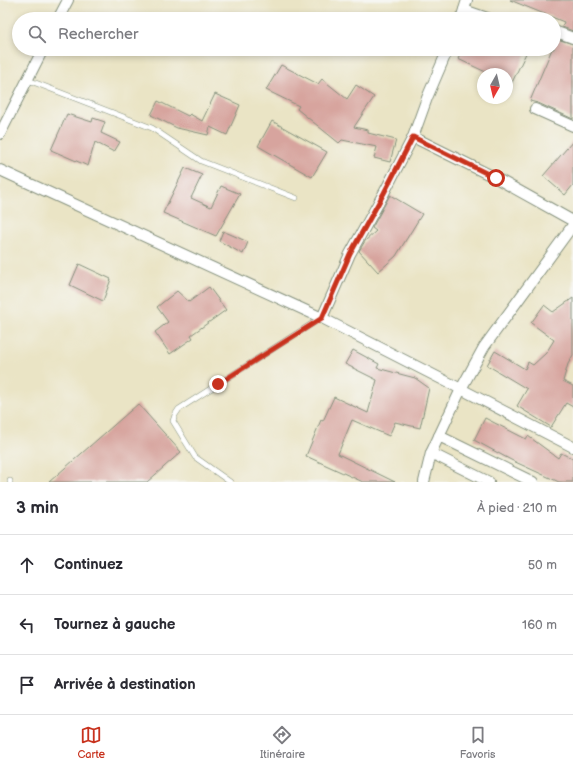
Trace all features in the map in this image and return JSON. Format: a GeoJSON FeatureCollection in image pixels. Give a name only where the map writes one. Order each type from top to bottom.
{"type":"FeatureCollection","features":[{"type":"Feature","properties":{"kind":"street"},"geometry":{"type":"LineString","coordinates":[[62,12],[68,0]]}},
{"type":"Feature","properties":{"kind":"street"},"geometry":{"type":"LineString","coordinates":[[463,12],[468,0]]}},
{"type":"Feature","properties":{"kind":"street"},"geometry":{"type":"LineString","coordinates":[[561,34],[573,38]]}},
{"type":"Feature","properties":{"kind":"street"},"geometry":{"type":"LineString","coordinates":[[0,134],[40,56]]}},
{"type":"Feature","properties":{"kind":"street"},"geometry":{"type":"LineString","coordinates":[[322,318],[350,254],[413,137],[432,84],[445,56]]}},
{"type":"Feature","properties":{"kind":"street"},"geometry":{"type":"LineString","coordinates":[[535,109],[573,126]]}},
{"type":"Feature","properties":{"kind":"street"},"geometry":{"type":"LineString","coordinates":[[413,137],[496,178],[573,221]]}},
{"type":"Feature","properties":{"kind":"street"},"geometry":{"type":"LineString","coordinates":[[0,170],[322,318],[461,389],[572,443]]}},
{"type":"Feature","properties":{"kind":"street"},"geometry":{"type":"LineString","coordinates":[[424,482],[431,453],[461,389],[484,347],[573,225]]}},
{"type":"Feature","properties":{"kind":"street"},"geometry":{"type":"LineString","coordinates":[[439,436],[533,482]]}},
{"type":"Feature","properties":{"kind":"street"},"geometry":{"type":"LineString","coordinates":[[431,453],[489,482]]}},
{"type":"Feature","properties":{"kind":"lane"},"geometry":{"type":"LineString","coordinates":[[28,80],[152,128],[201,161],[296,198]]}},
{"type":"Feature","properties":{"kind":"lane"},"geometry":{"type":"LineString","coordinates":[[230,482],[195,457],[173,421],[175,415],[179,409],[322,318]]}},
{"type":"Feature","properties":{"kind":"building"},"geometry":{"type":"Polygon","coordinates":[[[510,0],[573,0],[573,31],[562,27],[564,22],[561,21],[561,12],[539,12],[510,0]]]}},
{"type":"Feature","properties":{"kind":"building"},"geometry":{"type":"Polygon","coordinates":[[[561,40],[573,44],[573,119],[538,103],[530,101],[549,56],[561,56],[561,40]]]}},
{"type":"Feature","properties":{"kind":"building"},"geometry":{"type":"Polygon","coordinates":[[[460,56],[525,56],[513,80],[513,68],[477,68],[458,59],[460,56]]]}},
{"type":"Feature","properties":{"kind":"building"},"geometry":{"type":"Polygon","coordinates":[[[281,65],[318,84],[322,79],[347,99],[356,85],[374,97],[354,127],[368,130],[368,133],[396,140],[390,162],[374,158],[377,147],[342,140],[339,143],[297,109],[299,106],[266,90],[281,65]]]}},
{"type":"Feature","properties":{"kind":"building"},"geometry":{"type":"Polygon","coordinates":[[[215,94],[240,105],[227,135],[210,127],[208,135],[177,128],[151,115],[158,101],[188,116],[190,114],[202,121],[215,94]]]}},
{"type":"Feature","properties":{"kind":"building"},"geometry":{"type":"Polygon","coordinates":[[[67,114],[92,122],[93,118],[105,122],[101,133],[120,142],[114,152],[95,142],[88,166],[51,150],[67,114]]]}},
{"type":"Feature","properties":{"kind":"building"},"geometry":{"type":"Polygon","coordinates":[[[272,121],[327,152],[312,177],[258,146],[272,121]]]}},
{"type":"Feature","properties":{"kind":"building"},"geometry":{"type":"Polygon","coordinates":[[[573,141],[573,185],[565,195],[543,176],[573,141]]]}},
{"type":"Feature","properties":{"kind":"building"},"geometry":{"type":"Polygon","coordinates":[[[185,168],[202,175],[191,198],[211,207],[221,186],[240,194],[216,236],[163,213],[185,168]]]}},
{"type":"Feature","properties":{"kind":"building"},"geometry":{"type":"Polygon","coordinates":[[[390,195],[422,214],[396,256],[378,272],[359,251],[365,241],[376,231],[372,228],[390,195]]]}},
{"type":"Feature","properties":{"kind":"building"},"geometry":{"type":"Polygon","coordinates":[[[223,231],[248,242],[243,254],[219,241],[223,231]]]}},
{"type":"Feature","properties":{"kind":"building"},"geometry":{"type":"Polygon","coordinates":[[[79,264],[111,279],[103,301],[70,285],[79,264]]]}},
{"type":"Feature","properties":{"kind":"building"},"geometry":{"type":"Polygon","coordinates":[[[209,287],[226,310],[191,335],[193,338],[170,354],[155,332],[168,322],[157,307],[177,291],[189,302],[209,287]]]}},
{"type":"Feature","properties":{"kind":"building"},"geometry":{"type":"Polygon","coordinates":[[[573,298],[573,355],[568,364],[563,381],[573,386],[573,407],[566,403],[551,427],[517,406],[527,389],[487,365],[495,351],[525,369],[528,362],[533,365],[546,353],[554,340],[531,323],[544,305],[553,312],[573,298]]]}},
{"type":"Feature","properties":{"kind":"building"},"geometry":{"type":"Polygon","coordinates":[[[353,350],[379,364],[377,368],[415,378],[429,388],[420,428],[395,422],[389,436],[352,420],[338,454],[395,482],[363,482],[306,456],[321,420],[323,421],[334,397],[368,413],[377,380],[345,364],[353,350]]]}},
{"type":"Feature","properties":{"kind":"building"},"geometry":{"type":"Polygon","coordinates":[[[138,404],[181,452],[147,482],[49,482],[138,404]]]}},
{"type":"Feature","properties":{"kind":"building"},"geometry":{"type":"Polygon","coordinates":[[[485,418],[526,439],[528,436],[558,458],[561,453],[573,459],[573,482],[559,482],[511,460],[474,440],[485,418]]]}},
{"type":"Feature","properties":{"kind":"route"},"geometry":{"type":"LineString","coordinates":[[218,384],[322,318],[350,254],[413,137],[496,178]]}}]}
